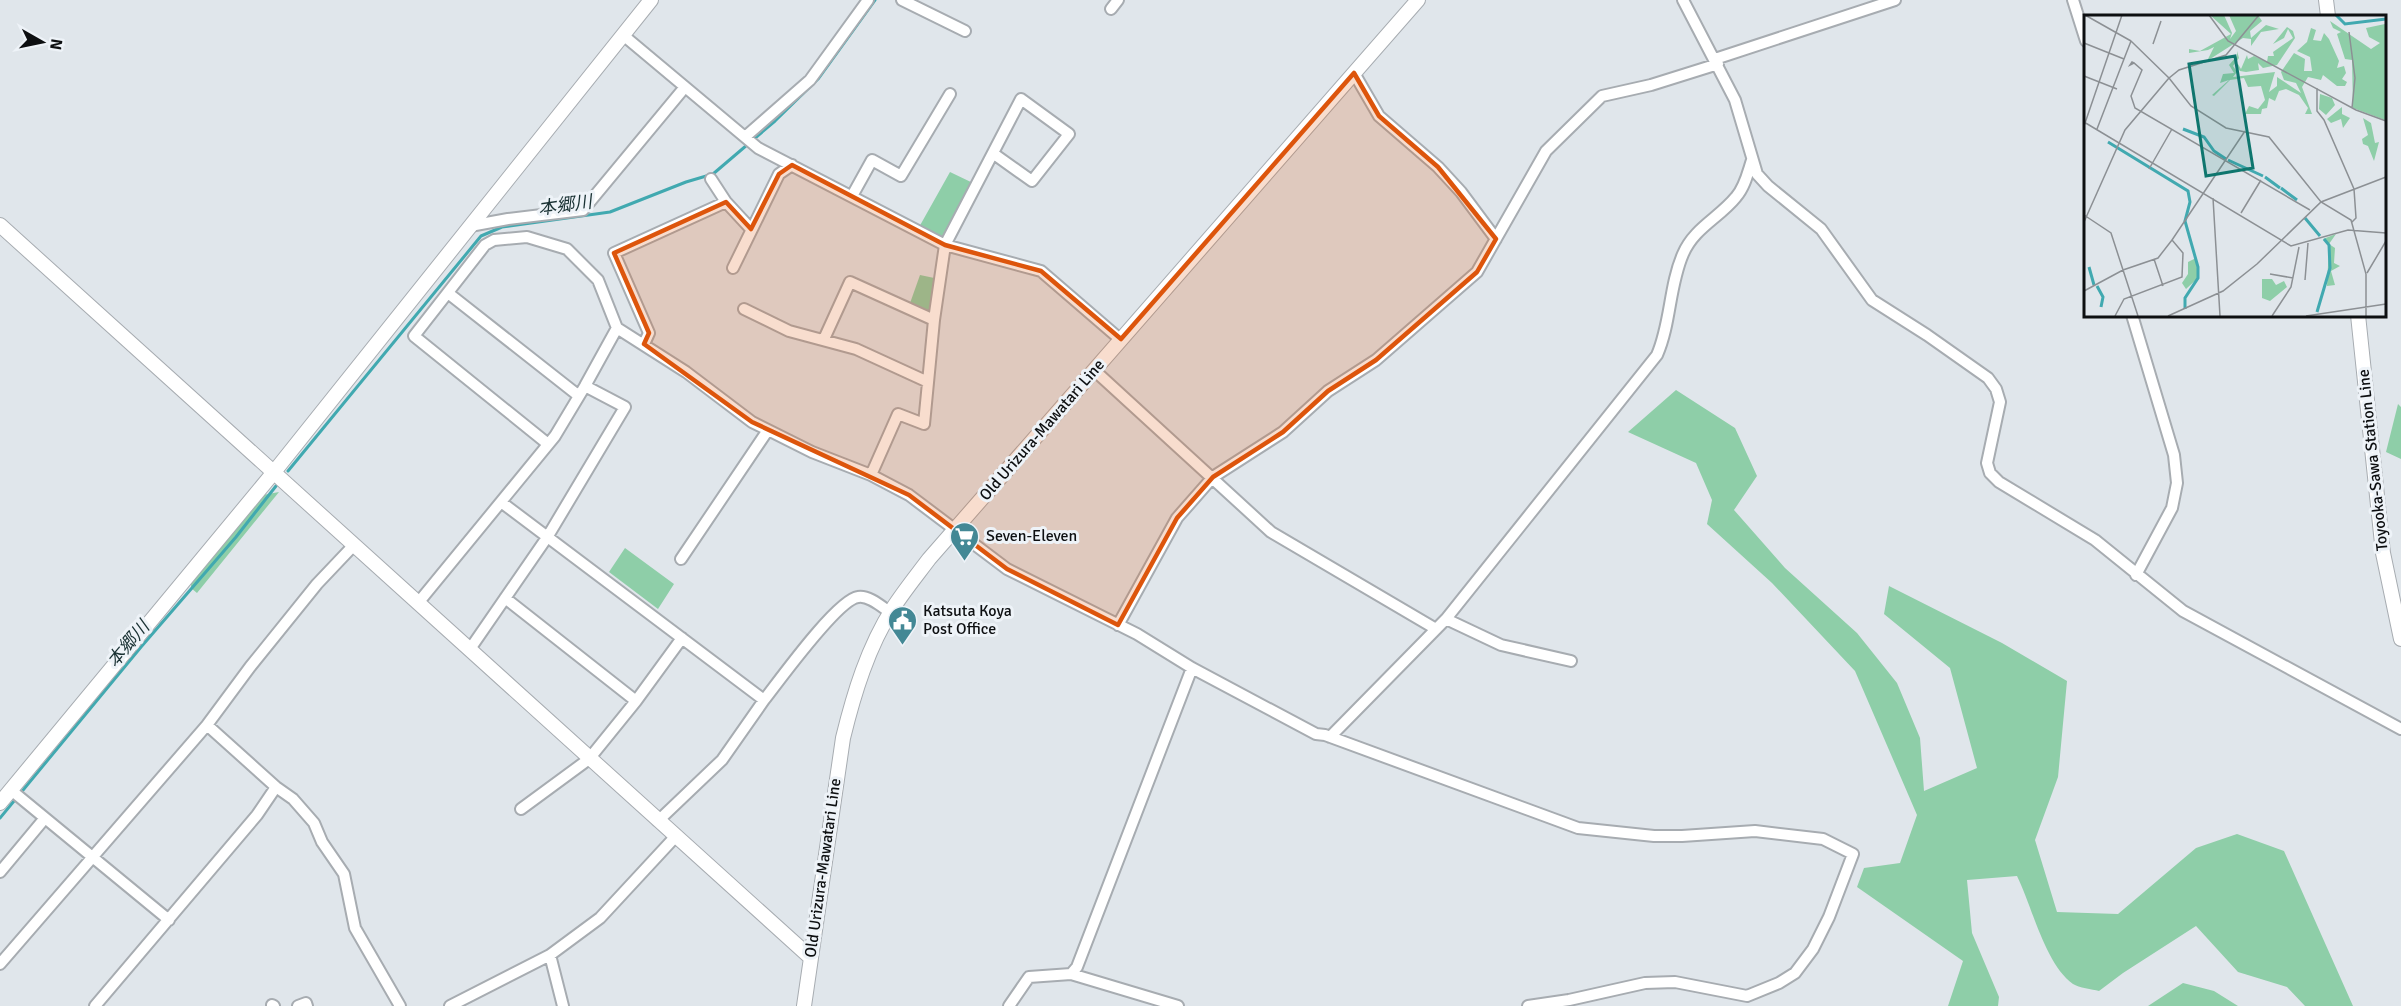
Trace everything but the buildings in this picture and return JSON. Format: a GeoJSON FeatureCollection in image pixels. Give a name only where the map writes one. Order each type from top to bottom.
{"type":"FeatureCollection","features":[{"type":"Feature","properties":{"kind":"street"},"geometry":{"type":"LineString","coordinates":[[0,803],[274,472],[651,0]]}},
{"type":"Feature","properties":{"kind":"street"},"geometry":{"type":"LineString","coordinates":[[745,137],[810,80],[868,0]]}},
{"type":"Feature","properties":{"kind":"street"},"geometry":{"type":"LineString","coordinates":[[902,0],[965,31]]}},
{"type":"Feature","properties":{"kind":"street","name":"Old Urizura-Mawatari Line"},"geometry":{"type":"LineString","coordinates":[[804,1006],[843,738],[851,704],[866,662],[891,613],[928,559],[1417,0]]}},
{"type":"Feature","properties":{"kind":"street"},"geometry":{"type":"LineString","coordinates":[[1683,0],[1735,100],[1757,174],[1821,230],[1867,295],[1988,378],[1996,389],[2000,402],[1988,453],[1987,463],[1990,473],[1999,482],[2095,540],[2120,558],[2136,575],[2183,610],[2401,729]]}},
{"type":"Feature","properties":{"kind":"street"},"geometry":{"type":"LineString","coordinates":[[1118,625],[1177,518],[1213,477],[1283,432],[1328,391],[1376,360],[1477,272],[1546,151],[1602,96],[1651,84],[1895,0]]}},
{"type":"Feature","properties":{"kind":"street"},"geometry":{"type":"LineString","coordinates":[[2073,0],[2084,35]]}},
{"type":"Feature","properties":{"kind":"street"},"geometry":{"type":"LineString","coordinates":[[2326,0],[2328,15]]}},
{"type":"Feature","properties":{"kind":"street"},"geometry":{"type":"LineString","coordinates":[[623,35],[758,148],[945,245],[1041,271],[1121,340]]}},
{"type":"Feature","properties":{"kind":"street"},"geometry":{"type":"LineString","coordinates":[[1354,73],[1379,116],[1438,167],[1461,192],[1496,239]]}},
{"type":"Feature","properties":{"kind":"street"},"geometry":{"type":"LineString","coordinates":[[470,226],[583,210],[685,87]]}},
{"type":"Feature","properties":{"kind":"street"},"geometry":{"type":"LineString","coordinates":[[852,196],[872,160],[901,176],[950,94]]}},
{"type":"Feature","properties":{"kind":"street"},"geometry":{"type":"LineString","coordinates":[[871,475],[898,414],[924,424],[934,320],[945,245],[1021,99],[1069,134],[1032,181],[994,154]]}},
{"type":"Feature","properties":{"kind":"street"},"geometry":{"type":"LineString","coordinates":[[1330,737],[1446,619],[1656,355],[1664,338],[1675,278],[1683,253],[1702,227],[1737,197],[1743,188],[1752,159]]}},
{"type":"Feature","properties":{"kind":"street"},"geometry":{"type":"LineString","coordinates":[[733,268],[779,174],[792,165]]}},
{"type":"Feature","properties":{"kind":"street"},"geometry":{"type":"LineString","coordinates":[[711,179],[726,202],[751,229]]}},
{"type":"Feature","properties":{"kind":"street"},"geometry":{"type":"LineString","coordinates":[[644,344],[649,333],[614,253],[726,202]]}},
{"type":"Feature","properties":{"kind":"street"},"geometry":{"type":"LineString","coordinates":[[487,223],[494,240]]}},
{"type":"Feature","properties":{"kind":"street"},"geometry":{"type":"LineString","coordinates":[[0,225],[810,957]]}},
{"type":"Feature","properties":{"kind":"street"},"geometry":{"type":"LineString","coordinates":[[548,444],[414,336],[485,245],[494,240],[527,237],[567,249],[598,280],[617,328],[644,344],[752,422],[812,452],[871,475],[909,495],[1007,569],[1118,625],[1192,668],[1316,734],[1330,737],[1578,828],[1682,836],[1755,831],[1823,839],[1853,854],[1813,949],[1795,973],[1779,983],[1748,996],[1675,982],[1645,982],[1569,1000],[1528,1006]]}},
{"type":"Feature","properties":{"kind":"street"},"geometry":{"type":"LineString","coordinates":[[824,339],[850,282],[934,320]]}},
{"type":"Feature","properties":{"kind":"street"},"geometry":{"type":"LineString","coordinates":[[448,293],[582,391],[625,407],[548,536],[470,649]]}},
{"type":"Feature","properties":{"kind":"street"},"geometry":{"type":"LineString","coordinates":[[744,309],[789,331],[824,339],[856,350],[928,382]]}},
{"type":"Feature","properties":{"kind":"street"},"geometry":{"type":"LineString","coordinates":[[2132,316],[2174,455],[2177,483],[2172,508],[2136,575]]}},
{"type":"Feature","properties":{"kind":"street","name":"Toyooka-Sawa Station Line"},"geometry":{"type":"LineString","coordinates":[[2358,316],[2383,553],[2401,639]]}},
{"type":"Feature","properties":{"kind":"street"},"geometry":{"type":"LineString","coordinates":[[418,603],[548,444],[582,391],[617,328]]}},
{"type":"Feature","properties":{"kind":"street"},"geometry":{"type":"LineString","coordinates":[[1094,370],[1271,532],[1436,629]]}},
{"type":"Feature","properties":{"kind":"street"},"geometry":{"type":"LineString","coordinates":[[681,560],[768,430]]}},
{"type":"Feature","properties":{"kind":"street"},"geometry":{"type":"LineString","coordinates":[[501,502],[764,700]]}},
{"type":"Feature","properties":{"kind":"street"},"geometry":{"type":"LineString","coordinates":[[0,964],[207,725],[317,584],[354,545]]}},
{"type":"Feature","properties":{"kind":"street"},"geometry":{"type":"LineString","coordinates":[[658,821],[722,760],[764,700],[831,617],[846,603],[856,597],[865,597],[891,613]]}},
{"type":"Feature","properties":{"kind":"street"},"geometry":{"type":"LineString","coordinates":[[505,598],[636,701]]}},
{"type":"Feature","properties":{"kind":"street"},"geometry":{"type":"LineString","coordinates":[[1446,619],[1501,645],[1570,661]]}},
{"type":"Feature","properties":{"kind":"street"},"geometry":{"type":"LineString","coordinates":[[521,809],[589,759],[636,701],[682,638]]}},
{"type":"Feature","properties":{"kind":"street"},"geometry":{"type":"LineString","coordinates":[[1071,974],[1077,967],[1192,668]]}},
{"type":"Feature","properties":{"kind":"street"},"geometry":{"type":"LineString","coordinates":[[207,725],[276,787],[293,798],[314,823],[322,842],[344,874],[356,928],[400,1006]]}},
{"type":"Feature","properties":{"kind":"street"},"geometry":{"type":"LineString","coordinates":[[95,1006],[257,815],[276,787]]}},
{"type":"Feature","properties":{"kind":"street"},"geometry":{"type":"LineString","coordinates":[[11,790],[169,920]]}},
{"type":"Feature","properties":{"kind":"street"},"geometry":{"type":"LineString","coordinates":[[0,872],[45,818]]}},
{"type":"Feature","properties":{"kind":"street"},"geometry":{"type":"LineString","coordinates":[[450,1006],[550,955],[600,918],[676,836]]}},
{"type":"Feature","properties":{"kind":"street"},"geometry":{"type":"LineString","coordinates":[[550,955],[563,1006]]}},
{"type":"Feature","properties":{"kind":"street"},"geometry":{"type":"LineString","coordinates":[[1009,1006],[1029,977],[1071,974],[1179,1006]]}},
{"type":"Feature","properties":{"kind":"street"},"geometry":{"type":"LineString","coordinates":[[298,1006],[306,1003],[307,1006]]}},
{"type":"Feature","properties":{"kind":"highlighted area"},"geometry":{"type":"Polygon","coordinates":[[[1354,73],[1379,116],[1438,167],[1496,239],[1477,272],[1376,360],[1328,391],[1283,432],[1213,477],[1177,518],[1118,625],[1007,569],[909,495],[752,422],[644,344],[649,333],[614,253],[726,202],[751,229],[779,174],[792,165],[945,245],[1041,271],[1121,339],[1354,73]]]}},
{"type":"Feature","properties":{"kind":"green space"},"geometry":{"type":"Polygon","coordinates":[[[950,172],[975,184],[945,241],[918,229],[950,172]]]}},
{"type":"Feature","properties":{"kind":"green space"},"geometry":{"type":"Polygon","coordinates":[[[920,275],[939,279],[933,315],[909,306],[920,275]]]}},
{"type":"Feature","properties":{"kind":"green space"},"geometry":{"type":"Polygon","coordinates":[[[1676,390],[1735,428],[1757,476],[1734,510],[1785,568],[1857,633],[1897,683],[1920,738],[1924,791],[1977,768],[1950,668],[1884,614],[1889,586],[2002,643],[2067,681],[2058,777],[2035,840],[2057,912],[2118,914],[2196,848],[2237,834],[2284,851],[2353,1006],[2305,1006],[2287,987],[2238,972],[2196,926],[2099,991],[2073,984],[2063,975],[2047,949],[2017,876],[1967,880],[1972,933],[1999,997],[1998,1006],[1948,1006],[1963,961],[1857,887],[1864,868],[1900,863],[1917,815],[1855,671],[1772,583],[1707,524],[1712,500],[1696,463],[1628,432],[1676,390]]]}},
{"type":"Feature","properties":{"kind":"green space"},"geometry":{"type":"Polygon","coordinates":[[[2398,404],[2401,407],[2401,459],[2386,452],[2398,404]]]}},
{"type":"Feature","properties":{"kind":"green space"},"geometry":{"type":"Polygon","coordinates":[[[279,492],[197,593],[191,588],[191,581],[263,495],[279,492]]]}},
{"type":"Feature","properties":{"kind":"green space"},"geometry":{"type":"Polygon","coordinates":[[[625,548],[674,584],[658,609],[609,572],[625,548]]]}},
{"type":"Feature","properties":{"kind":"green space"},"geometry":{"type":"Polygon","coordinates":[[[2183,983],[2214,991],[2238,1006],[2148,1006],[2183,983]]]}},
{"type":"Feature","properties":{"kind":"waterway","name":"本郷川"},"geometry":{"type":"LineString","coordinates":[[288,471],[481,236],[502,227],[610,212],[686,182],[713,174],[775,121],[818,79],[875,0]]}},
{"type":"Feature","properties":{"kind":"waterway","name":"本郷川"},"geometry":{"type":"LineString","coordinates":[[0,818],[141,647],[236,537],[276,486]]}},
{"type":"Feature","properties":{"kind":"place","name":"Seven-Eleven"},"geometry":{"type":"Point","coordinates":[965,562]}},
{"type":"Feature","properties":{"kind":"place","name":"Katsuta Koya Post Office"},"geometry":{"type":"Point","coordinates":[902,646]}}]}
